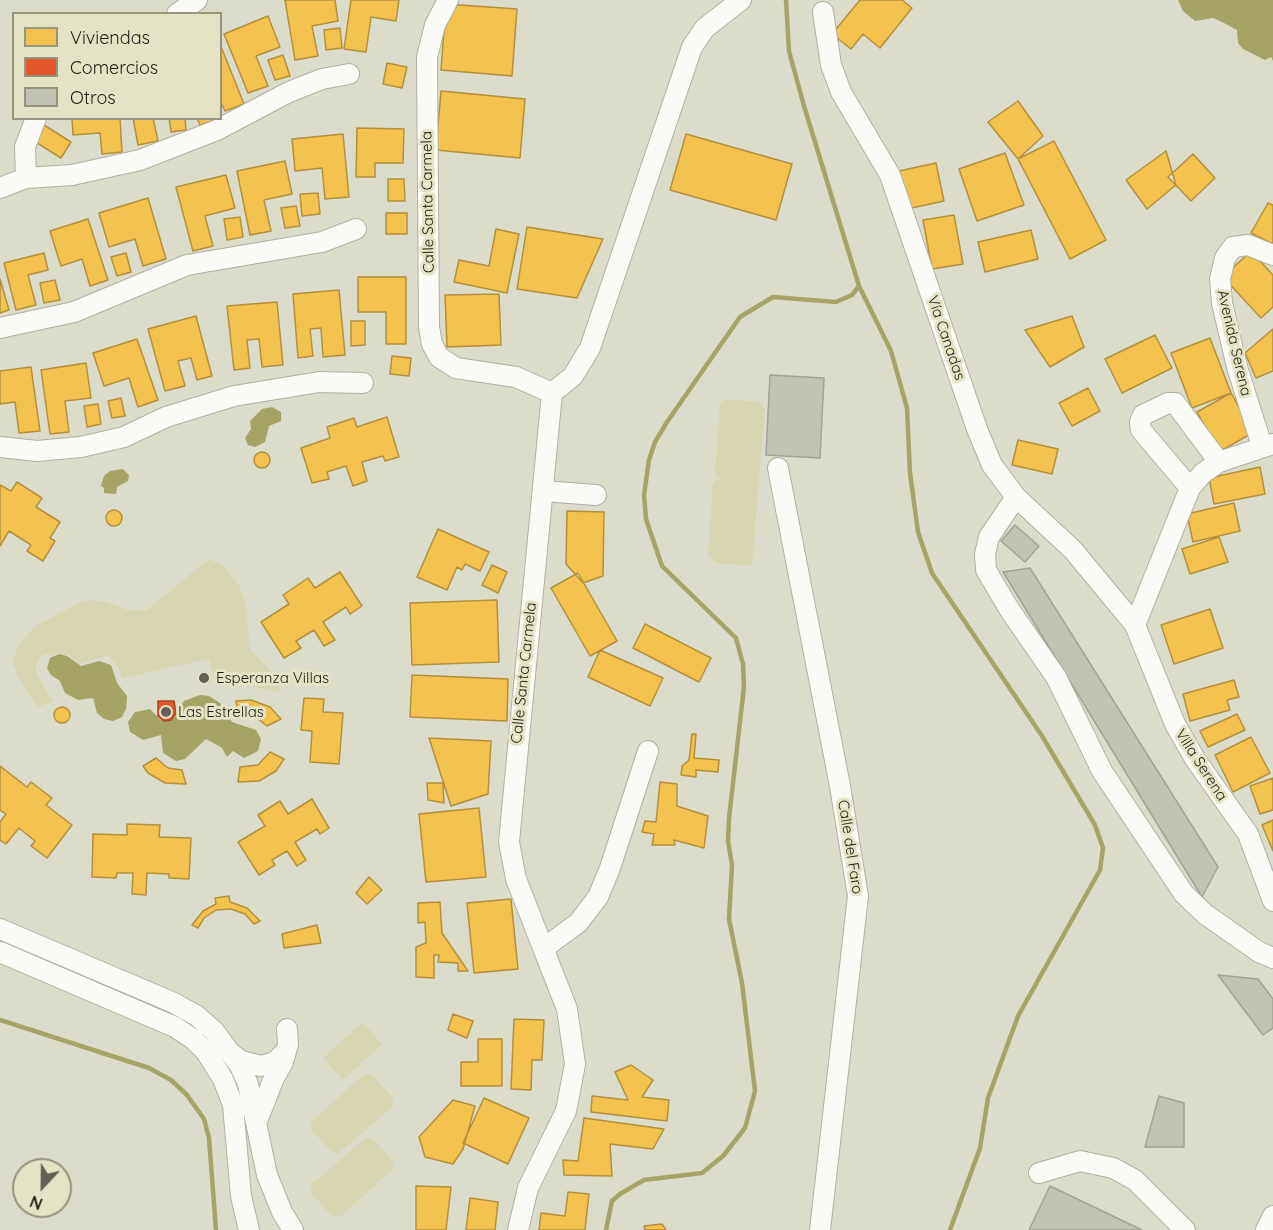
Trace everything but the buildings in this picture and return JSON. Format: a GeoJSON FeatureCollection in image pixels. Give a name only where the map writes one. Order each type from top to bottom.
{"type":"FeatureCollection","features":[{"type":"Feature","properties":{"kind":"street"},"geometry":{"type":"LineString","coordinates":[[180,12],[197,0]]}},
{"type":"Feature","properties":{"kind":"street","name":"Calle Santa Carmela"},"geometry":{"type":"LineString","coordinates":[[448,0],[435,25],[427,57],[429,327],[432,344],[439,357],[456,369],[516,377],[552,393],[509,834],[512,867],[560,989],[572,1031],[574,1081],[561,1125],[528,1188],[518,1230]]}},
{"type":"Feature","properties":{"kind":"street"},"geometry":{"type":"LineString","coordinates":[[552,393],[573,376],[590,348],[692,47],[705,28],[741,0]]}},
{"type":"Feature","properties":{"kind":"street","name":"Vía Canadas"},"geometry":{"type":"LineString","coordinates":[[823,12],[831,65],[841,92],[890,175],[992,465],[1016,497],[1073,550],[1135,625]]}},
{"type":"Feature","properties":{"kind":"street"},"geometry":{"type":"LineString","coordinates":[[0,188],[26,178],[72,175],[140,160],[217,130],[289,92],[322,80],[350,74]]}},
{"type":"Feature","properties":{"kind":"street"},"geometry":{"type":"LineString","coordinates":[[26,178],[25,147],[35,120]]}},
{"type":"Feature","properties":{"kind":"street"},"geometry":{"type":"LineString","coordinates":[[0,328],[74,312],[187,265],[322,243],[356,229]]}},
{"type":"Feature","properties":{"kind":"street","name":"Avenida Serena"},"geometry":{"type":"LineString","coordinates":[[1135,625],[1190,488],[1203,473],[1219,462],[1268,445],[1237,367],[1222,303],[1220,279],[1225,258],[1233,247],[1248,245],[1273,255]]}},
{"type":"Feature","properties":{"kind":"street"},"geometry":{"type":"LineString","coordinates":[[0,447],[37,451],[81,447],[124,437],[166,417],[234,396],[319,382],[363,383]]}},
{"type":"Feature","properties":{"kind":"street"},"geometry":{"type":"LineString","coordinates":[[1190,488],[1141,430],[1140,422],[1143,415],[1168,403],[1174,403],[1219,462]]}},
{"type":"Feature","properties":{"kind":"street","name":"Calle del Faro"},"geometry":{"type":"LineString","coordinates":[[778,468],[840,786],[858,896],[820,1230]]}},
{"type":"Feature","properties":{"kind":"street"},"geometry":{"type":"LineString","coordinates":[[543,491],[596,495]]}},
{"type":"Feature","properties":{"kind":"street"},"geometry":{"type":"LineString","coordinates":[[1016,497],[989,537],[985,554],[986,570],[1009,609],[1056,677],[1102,771],[1184,894],[1205,914],[1259,952],[1273,958]]}},
{"type":"Feature","properties":{"kind":"street","name":"Villa Serena"},"geometry":{"type":"LineString","coordinates":[[1135,625],[1175,724],[1195,759],[1248,834],[1273,901]]}},
{"type":"Feature","properties":{"kind":"street"},"geometry":{"type":"LineString","coordinates":[[544,948],[578,923],[602,889],[648,751]]}},
{"type":"Feature","properties":{"kind":"street"},"geometry":{"type":"LineString","coordinates":[[0,929],[128,984],[197,1017],[214,1031],[231,1053],[248,1084],[274,1195],[292,1230]]}},
{"type":"Feature","properties":{"kind":"street"},"geometry":{"type":"LineString","coordinates":[[0,951],[188,1035],[206,1052],[217,1068],[233,1106],[241,1196],[249,1230]]}},
{"type":"Feature","properties":{"kind":"street"},"geometry":{"type":"LineString","coordinates":[[120,1004],[128,984]]}},
{"type":"Feature","properties":{"kind":"street"},"geometry":{"type":"LineString","coordinates":[[253,1065],[272,1063],[287,1039],[260,1111],[257,1126]]}},
{"type":"Feature","properties":{"kind":"street"},"geometry":{"type":"LineString","coordinates":[[231,1053],[241,1061],[265,1072],[269,1082],[268,1093]]}},
{"type":"Feature","properties":{"kind":"street"},"geometry":{"type":"LineString","coordinates":[[1039,1173],[1080,1161],[1113,1168],[1135,1180],[1185,1230]]}},
{"type":"Feature","properties":{"kind":"street"},"geometry":{"type":"LineString","coordinates":[[1266,1230],[1273,1216]]}},
{"type":"Feature","properties":{"kind":"shaded area"},"geometry":{"type":"Polygon","coordinates":[[[1178,0],[1273,0],[1273,61],[1271,57],[1265,60],[1243,49],[1238,43],[1237,30],[1222,22],[1213,18],[1195,21],[1183,11],[1178,0]]]}},
{"type":"Feature","properties":{"kind":"shaded area"},"geometry":{"type":"Polygon","coordinates":[[[726,399],[759,402],[765,408],[752,566],[716,563],[708,555],[713,484],[720,478],[715,473],[720,404],[726,399]]]}},
{"type":"Feature","properties":{"kind":"shaded area"},"geometry":{"type":"Polygon","coordinates":[[[272,407],[281,412],[281,421],[269,426],[265,442],[255,447],[248,445],[245,438],[251,429],[250,421],[262,409],[272,407]]]}},
{"type":"Feature","properties":{"kind":"shaded area"},"geometry":{"type":"Polygon","coordinates":[[[123,469],[129,475],[128,481],[117,487],[116,494],[104,493],[104,488],[101,486],[104,476],[110,471],[123,469]]]}},
{"type":"Feature","properties":{"kind":"shaded area"},"geometry":{"type":"Polygon","coordinates":[[[209,559],[222,565],[239,585],[246,604],[250,649],[280,681],[280,692],[255,687],[236,674],[214,678],[209,659],[122,678],[119,669],[108,655],[80,664],[68,655],[57,653],[44,654],[36,664],[36,673],[53,701],[38,707],[18,677],[13,663],[17,648],[34,627],[77,604],[90,600],[105,602],[128,610],[147,610],[209,559]]]}},
{"type":"Feature","properties":{"kind":"shaded area"},"geometry":{"type":"Polygon","coordinates":[[[59,654],[67,656],[81,666],[99,661],[111,665],[117,683],[127,696],[126,709],[122,717],[113,721],[104,719],[97,713],[93,698],[78,700],[65,693],[60,681],[51,675],[47,668],[50,658],[59,654]]]}},
{"type":"Feature","properties":{"kind":"shaded area"},"geometry":{"type":"Polygon","coordinates":[[[200,695],[209,696],[220,703],[232,722],[256,730],[261,739],[258,751],[244,758],[233,751],[227,757],[222,748],[206,739],[185,759],[176,761],[163,753],[161,735],[143,740],[130,732],[128,722],[135,712],[150,709],[161,720],[169,721],[184,701],[200,695]]]}},
{"type":"Feature","properties":{"kind":"shaded area"},"geometry":{"type":"Polygon","coordinates":[[[363,1022],[382,1044],[343,1080],[323,1058],[363,1022]]]}},
{"type":"Feature","properties":{"kind":"shaded area"},"geometry":{"type":"Polygon","coordinates":[[[364,1074],[372,1075],[393,1098],[393,1106],[339,1153],[332,1153],[311,1129],[311,1122],[364,1074]]]}},
{"type":"Feature","properties":{"kind":"shaded area"},"geometry":{"type":"Polygon","coordinates":[[[365,1138],[372,1138],[394,1162],[393,1169],[340,1217],[332,1216],[311,1193],[311,1185],[365,1138]]]}},
{"type":"Feature","properties":{"kind":"waterway"},"geometry":{"type":"LineString","coordinates":[[786,0],[789,51],[804,106],[859,286],[891,351],[907,408],[910,473],[918,532],[932,573],[1042,736],[1095,825],[1103,848],[1100,870],[1018,1016],[988,1098],[980,1148],[950,1230]]}},
{"type":"Feature","properties":{"kind":"waterway"},"geometry":{"type":"LineString","coordinates":[[606,1230],[612,1201],[620,1194],[644,1180],[702,1173],[723,1156],[745,1128],[755,1091],[742,983],[729,919],[732,865],[728,841],[729,818],[744,687],[743,664],[736,638],[662,566],[646,519],[644,495],[649,460],[655,442],[667,422],[740,317],[773,297],[836,302],[852,295],[859,286]]}},
{"type":"Feature","properties":{"kind":"waterway"},"geometry":{"type":"LineString","coordinates":[[0,1020],[149,1068],[171,1080],[187,1095],[204,1119],[209,1138],[216,1230]]}},
{"type":"Feature","properties":{"kind":"place","name":"Esperanza Villas"},"geometry":{"type":"Point","coordinates":[204,678]}},
{"type":"Feature","properties":{"kind":"place","name":"Las Estrellas"},"geometry":{"type":"Point","coordinates":[166,712]}}]}
